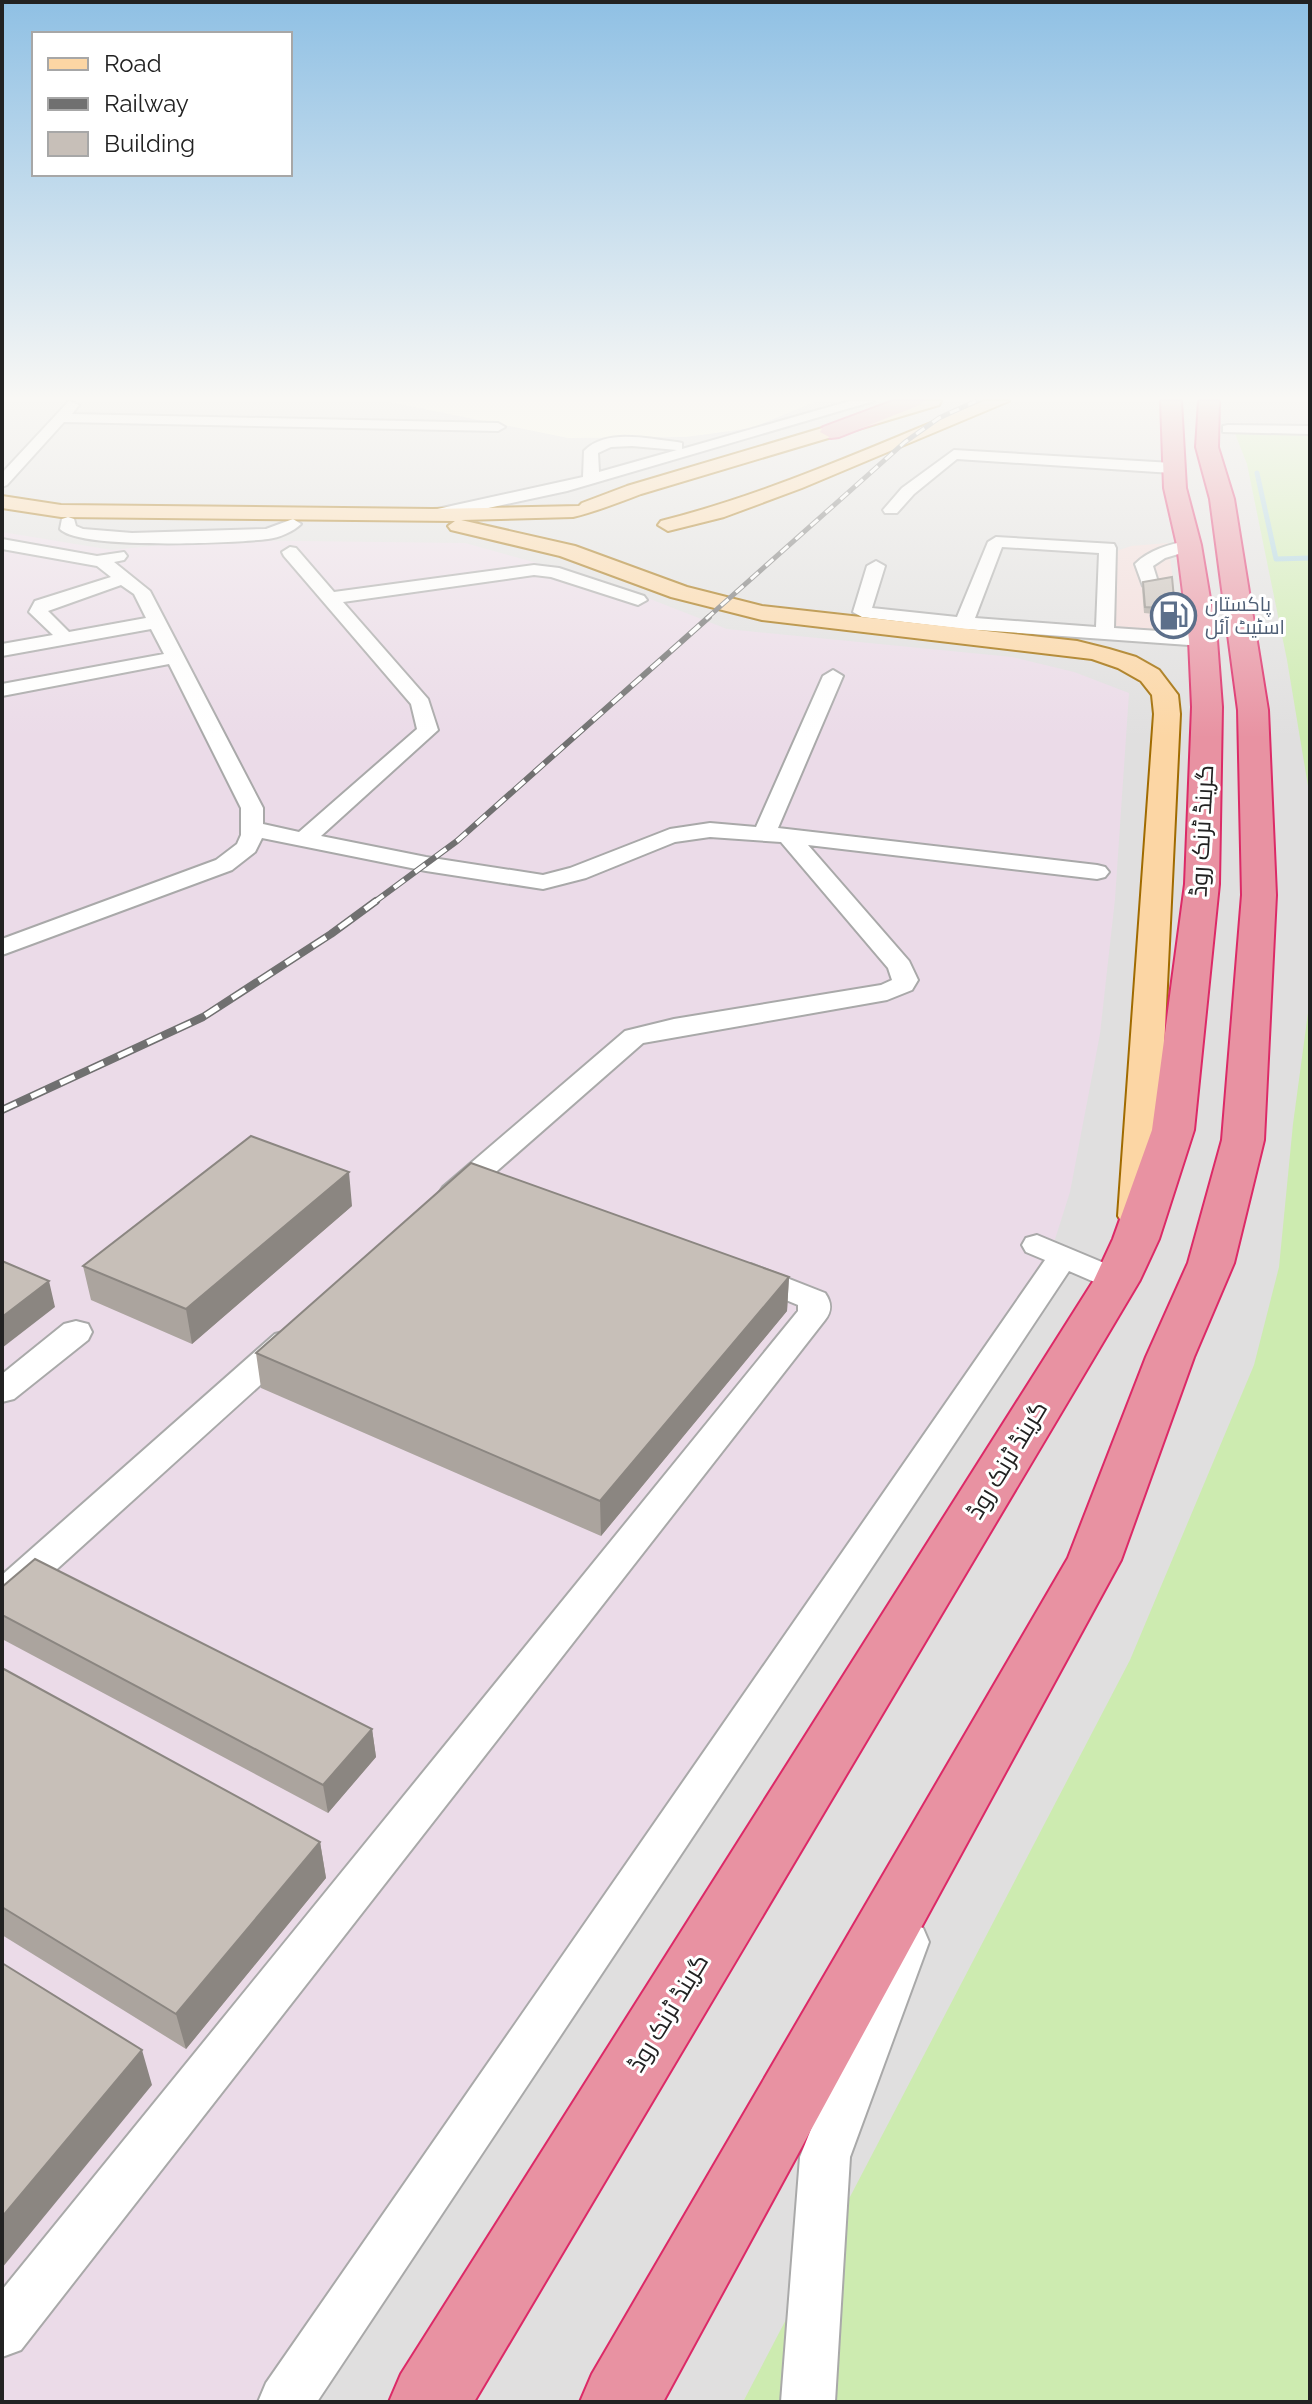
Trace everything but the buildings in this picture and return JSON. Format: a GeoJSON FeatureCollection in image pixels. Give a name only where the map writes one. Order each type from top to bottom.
{"type":"FeatureCollection","features":[{"type":"Feature","properties":{"kind":"highway","name":"گرینڈ ٹرنک روڈ"},"geometry":{"type":"LineString","coordinates":[[429,2402],[1126,1260],[1173,1130],[1202,884],[1207,707],[1190,628],[1197,513]]}},
{"type":"Feature","properties":{"kind":"highway","name":"گرینڈ ٹرنک روڈ"},"geometry":{"type":"LineString","coordinates":[[620,2402],[1094,1560],[1170,1357],[1211,1263],[1243,1140],[1259,895],[1253,710],[1199,513]]}},
{"type":"Feature","properties":{"kind":"main road"},"geometry":{"type":"LineString","coordinates":[[264,513],[433,515],[557,531],[575,539],[604,543]]}},
{"type":"Feature","properties":{"kind":"main road"},"geometry":{"type":"LineString","coordinates":[[470,520],[510,513]]}},
{"type":"Feature","properties":{"kind":"main road"},"geometry":{"type":"LineString","coordinates":[[2,514],[68,522],[293,524],[470,520],[539,513]]}},
{"type":"Feature","properties":{"kind":"main road"},"geometry":{"type":"LineString","coordinates":[[557,531],[556,520],[571,513]]}},
{"type":"Feature","properties":{"kind":"main road"},"geometry":{"type":"LineString","coordinates":[[648,538],[665,530],[653,513]]}},
{"type":"Feature","properties":{"kind":"main road"},"geometry":{"type":"LineString","coordinates":[[470,520],[679,592],[762,613],[1077,648],[1118,659],[1147,673],[1165,693],[1167,714],[1126,1260]]}},
{"type":"Feature","properties":{"kind":"main road"},"geometry":{"type":"LineString","coordinates":[[626,553],[631,563],[679,592]]}},
{"type":"Feature","properties":{"kind":"street"},"geometry":{"type":"LineString","coordinates":[[433,515],[442,513]]}},
{"type":"Feature","properties":{"kind":"street"},"geometry":{"type":"LineString","coordinates":[[1149,582],[1144,564],[1159,554],[1191,513]]}},
{"type":"Feature","properties":{"kind":"street"},"geometry":{"type":"LineString","coordinates":[[68,522],[68,529],[80,534],[132,538],[269,534],[293,524]]}},
{"type":"Feature","properties":{"kind":"street"},"geometry":{"type":"LineString","coordinates":[[2,538],[107,559],[141,591],[252,808],[252,829],[247,847],[224,865],[2,948]]}},
{"type":"Feature","properties":{"kind":"street"},"geometry":{"type":"LineString","coordinates":[[2,544],[107,559],[126,554],[132,538]]}},
{"type":"Feature","properties":{"kind":"street"},"geometry":{"type":"LineString","coordinates":[[964,623],[996,542],[1108,548],[1105,634]]}},
{"type":"Feature","properties":{"kind":"street"},"geometry":{"type":"LineString","coordinates":[[290,552],[421,703],[428,730],[304,839]]}},
{"type":"Feature","properties":{"kind":"street"},"geometry":{"type":"LineString","coordinates":[[876,566],[862,612],[1105,634],[1190,628]]}},
{"type":"Feature","properties":{"kind":"street"},"geometry":{"type":"LineString","coordinates":[[330,598],[534,570],[553,572],[638,600]]}},
{"type":"Feature","properties":{"kind":"street"},"geometry":{"type":"LineString","coordinates":[[60,632],[38,612],[41,605],[124,578]]}},
{"type":"Feature","properties":{"kind":"street"},"geometry":{"type":"LineString","coordinates":[[2,650],[157,622]]}},
{"type":"Feature","properties":{"kind":"street"},"geometry":{"type":"LineString","coordinates":[[2,690],[176,657]]}},
{"type":"Feature","properties":{"kind":"street"},"geometry":{"type":"LineString","coordinates":[[776,835],[833,676]]}},
{"type":"Feature","properties":{"kind":"street"},"geometry":{"type":"LineString","coordinates":[[252,829],[426,864],[543,882],[578,873],[670,836],[710,830],[1097,872]]}},
{"type":"Feature","properties":{"kind":"street"},"geometry":{"type":"LineString","coordinates":[[427,1218],[489,1181],[634,1037],[674,1027],[887,992],[903,985],[905,980],[900,966],[776,835]]}},
{"type":"Feature","properties":{"kind":"street"},"geometry":{"type":"LineString","coordinates":[[285,2402],[1050,1251],[1126,1260]]}},
{"type":"Feature","properties":{"kind":"street"},"geometry":{"type":"LineString","coordinates":[[2,2331],[814,1313],[814,1300],[724,1265]]}},
{"type":"Feature","properties":{"kind":"street"},"geometry":{"type":"LineString","coordinates":[[2,1597],[309,1323]]}},
{"type":"Feature","properties":{"kind":"street"},"geometry":{"type":"LineString","coordinates":[[2,1391],[76,1332]]}},
{"type":"Feature","properties":{"kind":"street"},"geometry":{"type":"LineString","coordinates":[[808,2402],[825,2157],[958,1806]]}},
{"type":"Feature","properties":{"kind":"shaded area"},"geometry":{"type":"Polygon","coordinates":[[[2,513],[1310,513],[1310,2402],[2,2402],[2,513]]]}},
{"type":"Feature","properties":{"kind":"shaded area"},"geometry":{"type":"Polygon","coordinates":[[[2,532],[112,550],[210,540],[465,543],[609,583],[727,629],[1012,657],[1074,672],[1129,693],[1115,899],[1100,1034],[1070,1192],[1038,1293],[283,2402],[2,2402],[2,532]]]}},
{"type":"Feature","properties":{"kind":"shaded area"},"geometry":{"type":"Polygon","coordinates":[[[1168,543],[1180,632],[1113,626],[1111,553],[1131,546],[1168,543]]]}},
{"type":"Feature","properties":{"kind":"green space"},"geometry":{"type":"Polygon","coordinates":[[[1257,513],[1310,513],[1310,798],[1287,660],[1257,513]]]}},
{"type":"Feature","properties":{"kind":"green space"},"geometry":{"type":"Polygon","coordinates":[[[1310,998],[1310,2402],[743,2402],[1130,1660],[1254,1365],[1279,1267],[1293,1124],[1310,998]]]}},
{"type":"Feature","properties":{"kind":"waterway"},"geometry":{"type":"LineString","coordinates":[[1266,513],[1276,559],[1310,558]]}},
{"type":"Feature","properties":{"kind":"railway"},"geometry":{"type":"LineString","coordinates":[[706,619],[825,513]]}},
{"type":"Feature","properties":{"kind":"railway"},"geometry":{"type":"LineString","coordinates":[[373,903],[457,841],[709,617]]}},
{"type":"Feature","properties":{"kind":"railway"},"geometry":{"type":"LineString","coordinates":[[2,1110],[203,1017],[376,901]]}},
{"type":"Feature","properties":{"kind":"place","name":"پاکستان اسٹیٹ آئل"},"geometry":{"type":"Point","coordinates":[1174,616]}}]}
